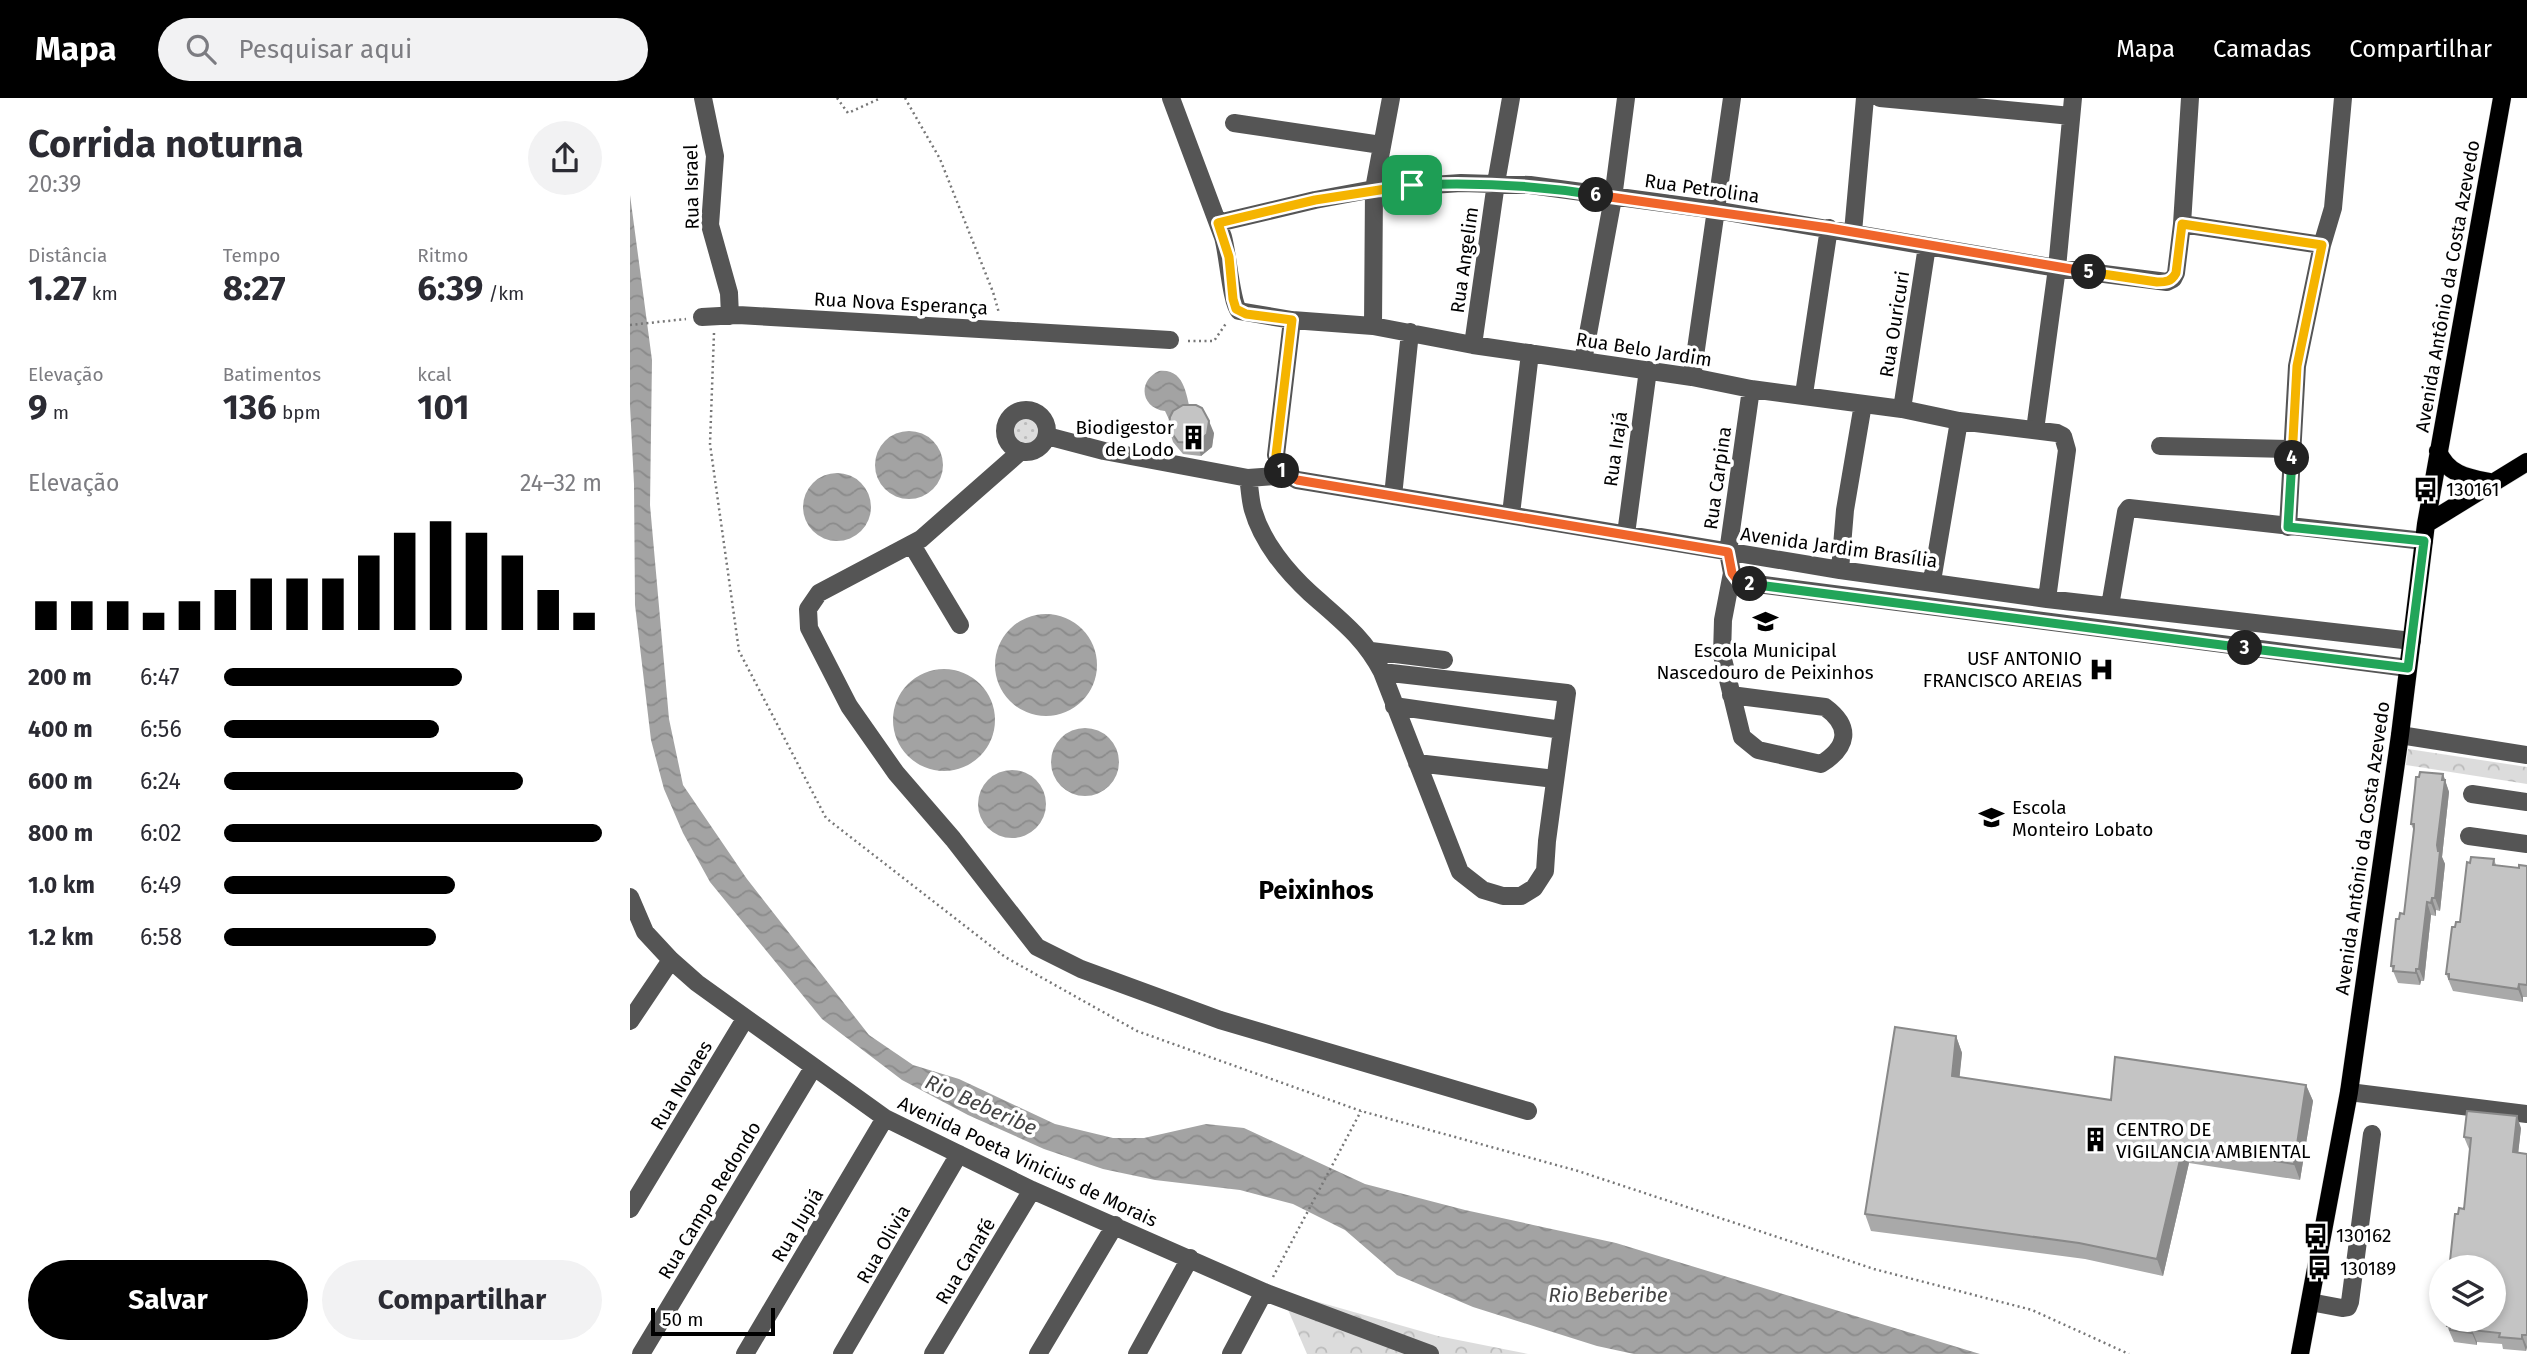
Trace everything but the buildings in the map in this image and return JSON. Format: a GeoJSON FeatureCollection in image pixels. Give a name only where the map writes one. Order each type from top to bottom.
{"type":"FeatureCollection","features":[{"type":"Feature","properties":{"kind":"main road","name":"Avenida Antônio da Costa Azevedo"},"geometry":{"type":"LineString","coordinates":[[2300,1354],[2349,1092],[2400,735],[2425,532],[2502,98]]}},
{"type":"Feature","properties":{"kind":"main road"},"geometry":{"type":"LineString","coordinates":[[2438,452],[2442,462],[2452,472],[2494,483]]}},
{"type":"Feature","properties":{"kind":"main road"},"geometry":{"type":"LineString","coordinates":[[2425,532],[2527,462]]}},
{"type":"Feature","properties":{"kind":"street","name":"Rua Israel"},"geometry":{"type":"LineString","coordinates":[[703,98],[715,156],[710,225],[729,293],[715,316]]}},
{"type":"Feature","properties":{"kind":"street"},"geometry":{"type":"LineString","coordinates":[[1171,98],[1229,257],[1235,304]]}},
{"type":"Feature","properties":{"kind":"street"},"geometry":{"type":"LineString","coordinates":[[1373,326],[1374,189],[1391,98]]}},
{"type":"Feature","properties":{"kind":"street","name":"Rua Angelim"},"geometry":{"type":"LineString","coordinates":[[1473,345],[1511,98]]}},
{"type":"Feature","properties":{"kind":"street"},"geometry":{"type":"LineString","coordinates":[[1583,361],[1614,198],[1626,98]]}},
{"type":"Feature","properties":{"kind":"street"},"geometry":{"type":"LineString","coordinates":[[1692,377],[1732,98]]}},
{"type":"Feature","properties":{"kind":"street"},"geometry":{"type":"LineString","coordinates":[[1853,232],[1865,98]]}},
{"type":"Feature","properties":{"kind":"street"},"geometry":{"type":"LineString","coordinates":[[1880,98],[1966,102],[2071,116]]}},
{"type":"Feature","properties":{"kind":"street"},"geometry":{"type":"LineString","coordinates":[[2035,430],[2057,268],[2073,98]]}},
{"type":"Feature","properties":{"kind":"street"},"geometry":{"type":"LineString","coordinates":[[2190,98],[2182,224],[2322,245]]}},
{"type":"Feature","properties":{"kind":"street"},"geometry":{"type":"LineString","coordinates":[[2288,527],[2297,366],[2322,245],[2333,208],[2343,98]]}},
{"type":"Feature","properties":{"kind":"street"},"geometry":{"type":"LineString","coordinates":[[1234,123],[1381,145]]}},
{"type":"Feature","properties":{"kind":"street","name":"Rua Petrolina"},"geometry":{"type":"LineString","coordinates":[[1218,223],[1374,189],[1412,185],[1530,186],[1715,210],[2057,268],[2157,282],[2167,282],[2173,279],[2176,273],[2182,224]]}},
{"type":"Feature","properties":{"kind":"street"},"geometry":{"type":"LineString","coordinates":[[1804,394],[1829,228]]}},
{"type":"Feature","properties":{"kind":"street","name":"Rua Ouricuri"},"geometry":{"type":"LineString","coordinates":[[1902,409],[1927,246]]}},
{"type":"Feature","properties":{"kind":"street","name":"Rua Belo Jardim"},"geometry":{"type":"LineString","coordinates":[[1235,304],[1246,314],[1373,326],[1473,345],[1902,409],[1959,421],[2057,433],[2063,436],[2067,450],[2048,599]]}},
{"type":"Feature","properties":{"kind":"street","name":"Rua Nova Esperança"},"geometry":{"type":"LineString","coordinates":[[715,316],[1170,340]]}},
{"type":"Feature","properties":{"kind":"street"},"geometry":{"type":"LineString","coordinates":[[1288,475],[1278,464],[1276,455],[1292,320]]}},
{"type":"Feature","properties":{"kind":"street"},"geometry":{"type":"LineString","coordinates":[[1393,496],[1410,332]]}},
{"type":"Feature","properties":{"kind":"street"},"geometry":{"type":"LineString","coordinates":[[1511,514],[1530,353]]}},
{"type":"Feature","properties":{"kind":"street","name":"Rua Irajá"},"geometry":{"type":"LineString","coordinates":[[1626,534],[1647,370]]}},
{"type":"Feature","properties":{"kind":"street","name":"Rua Carpina"},"geometry":{"type":"LineString","coordinates":[[1732,573],[1728,552],[1751,388]]}},
{"type":"Feature","properties":{"kind":"street"},"geometry":{"type":"LineString","coordinates":[[1840,570],[1845,510],[1863,404]]}},
{"type":"Feature","properties":{"kind":"street"},"geometry":{"type":"LineString","coordinates":[[1021,452],[1010,444],[1005,432],[1008,419],[1018,411],[1032,410],[1043,417],[1048,429],[1045,442],[1034,451],[1021,452],[921,539],[819,593],[808,609],[809,628],[849,706],[896,774],[953,839],[1037,947],[1081,969],[1220,1020],[1528,1111]]}},
{"type":"Feature","properties":{"kind":"street"},"geometry":{"type":"LineString","coordinates":[[1932,581],[1959,421]]}},
{"type":"Feature","properties":{"kind":"street","name":"Avenida Jardim Brasília"},"geometry":{"type":"LineString","coordinates":[[1047,436],[1104,451],[1248,478],[1288,475],[1297,480],[1840,570],[2048,599],[2412,641]]}},
{"type":"Feature","properties":{"kind":"street"},"geometry":{"type":"LineString","coordinates":[[2160,446],[2293,449]]}},
{"type":"Feature","properties":{"kind":"street"},"geometry":{"type":"LineString","coordinates":[[1248,478],[1253,511],[1275,554],[1309,592],[1343,621],[1371,651],[1382,672],[1460,872],[1483,890],[1503,896],[1521,897],[1534,888],[1545,871],[1567,693],[1382,672]]}},
{"type":"Feature","properties":{"kind":"street"},"geometry":{"type":"LineString","coordinates":[[2110,606],[2126,512],[2129,508],[2288,527],[2425,532]]}},
{"type":"Feature","properties":{"kind":"street"},"geometry":{"type":"LineString","coordinates":[[912,545],[960,625]]}},
{"type":"Feature","properties":{"kind":"street"},"geometry":{"type":"LineString","coordinates":[[1732,573],[1741,582],[1840,596],[2408,668]]}},
{"type":"Feature","properties":{"kind":"street"},"geometry":{"type":"LineString","coordinates":[[1731,695],[1825,707],[1837,716],[1844,738],[1838,753],[1821,764],[1758,750],[1742,737],[1731,695],[1722,654],[1723,620],[1732,573]]}},
{"type":"Feature","properties":{"kind":"street"},"geometry":{"type":"LineString","coordinates":[[1371,651],[1444,660]]}},
{"type":"Feature","properties":{"kind":"street"},"geometry":{"type":"LineString","coordinates":[[1395,706],[1562,730]]}},
{"type":"Feature","properties":{"kind":"street"},"geometry":{"type":"LineString","coordinates":[[2400,735],[2527,755]]}},
{"type":"Feature","properties":{"kind":"street"},"geometry":{"type":"LineString","coordinates":[[1417,764],[1555,779]]}},
{"type":"Feature","properties":{"kind":"street"},"geometry":{"type":"LineString","coordinates":[[2472,794],[2527,802]]}},
{"type":"Feature","properties":{"kind":"street"},"geometry":{"type":"LineString","coordinates":[[2469,836],[2527,845]]}},
{"type":"Feature","properties":{"kind":"street","name":"Avenida Poeta Vinicius de Morais"},"geometry":{"type":"LineString","coordinates":[[630,897],[638,937],[745,1019],[885,1118],[1032,1190],[1264,1292],[1430,1354]]}},
{"type":"Feature","properties":{"kind":"street"},"geometry":{"type":"LineString","coordinates":[[630,1021],[671,960]]}},
{"type":"Feature","properties":{"kind":"street","name":"Rua Novaes"},"geometry":{"type":"LineString","coordinates":[[630,1209],[745,1019]]}},
{"type":"Feature","properties":{"kind":"street","name":"Rua Campo Redondo"},"geometry":{"type":"LineString","coordinates":[[641,1354],[813,1068]]}},
{"type":"Feature","properties":{"kind":"street"},"geometry":{"type":"LineString","coordinates":[[2349,1092],[2527,1114]]}},
{"type":"Feature","properties":{"kind":"street","name":"Rua Jupiá"},"geometry":{"type":"LineString","coordinates":[[745,1354],[885,1118]]}},
{"type":"Feature","properties":{"kind":"street"},"geometry":{"type":"LineString","coordinates":[[2310,1302],[2342,1308],[2348,1307],[2350,1302],[2372,1133]]}},
{"type":"Feature","properties":{"kind":"street","name":"Rua Olivia"},"geometry":{"type":"LineString","coordinates":[[842,1354],[959,1154]]}},
{"type":"Feature","properties":{"kind":"street","name":"Rua Canafé"},"geometry":{"type":"LineString","coordinates":[[933,1354],[1032,1190]]}},
{"type":"Feature","properties":{"kind":"street"},"geometry":{"type":"LineString","coordinates":[[1038,1354],[1115,1225]]}},
{"type":"Feature","properties":{"kind":"street"},"geometry":{"type":"LineString","coordinates":[[1137,1354],[1190,1258]]}},
{"type":"Feature","properties":{"kind":"street"},"geometry":{"type":"LineString","coordinates":[[1231,1354],[1264,1292]]}},
{"type":"Feature","properties":{"kind":"path"},"geometry":{"type":"LineString","coordinates":[[837,98],[848,113],[881,98]]}},
{"type":"Feature","properties":{"kind":"path"},"geometry":{"type":"LineString","coordinates":[[905,98],[940,159],[993,292],[1003,330]]}},
{"type":"Feature","properties":{"kind":"path"},"geometry":{"type":"LineString","coordinates":[[1170,340],[1214,341],[1235,304]]}},
{"type":"Feature","properties":{"kind":"path"},"geometry":{"type":"LineString","coordinates":[[630,325],[715,316],[710,444],[739,651],[826,818],[1005,957],[1137,1031],[1361,1111],[1578,1171],[1874,1269],[2032,1310],[2129,1354]]}},
{"type":"Feature","properties":{"kind":"path"},"geometry":{"type":"LineString","coordinates":[[1264,1292],[1361,1111]]}},
{"type":"Feature","properties":{"kind":"green space"},"geometry":{"type":"Polygon","coordinates":[[[1026,411],[1039,417],[1045,430],[1039,443],[1026,449],[1013,443],[1007,430],[1013,417],[1026,411]]]}},
{"type":"Feature","properties":{"kind":"green space"},"geometry":{"type":"Polygon","coordinates":[[[2408,749],[2527,767],[2527,784],[2406,765],[2408,749]]]}},
{"type":"Feature","properties":{"kind":"green space"},"geometry":{"type":"Polygon","coordinates":[[[1280,1291],[1438,1336],[1528,1354],[1307,1354],[1280,1291]]]}},
{"type":"Feature","properties":{"kind":"water","name":"Rio Beberibe"},"geometry":{"type":"Polygon","coordinates":[[[630,195],[652,360],[650,505],[669,719],[683,785],[747,879],[869,1035],[913,1065],[959,1079],[1055,1124],[1113,1138],[1144,1138],[1206,1124],[1244,1128],[1365,1184],[1465,1210],[1616,1243],[1980,1354],[1634,1354],[1597,1346],[1473,1307],[1397,1275],[1345,1230],[1293,1204],[1240,1190],[1155,1180],[1103,1169],[1044,1149],[968,1115],[902,1080],[822,1019],[710,882],[683,833],[664,789],[651,740],[635,605],[630,406],[630,195]]]}},
{"type":"Feature","properties":{"kind":"water","name":"Biodigestor de Lodo"},"geometry":{"type":"Polygon","coordinates":[[[1159,371],[1168,371],[1180,379],[1188,401],[1192,417],[1174,430],[1165,411],[1151,405],[1145,394],[1147,381],[1159,371]]]}},
{"type":"Feature","properties":{"kind":"water"},"geometry":{"type":"Polygon","coordinates":[[[909,431],[922,434],[933,441],[940,452],[943,465],[940,478],[933,489],[922,496],[909,499],[896,496],[885,489],[878,478],[875,465],[878,452],[885,441],[896,434],[909,431]]]}},
{"type":"Feature","properties":{"kind":"water"},"geometry":{"type":"Polygon","coordinates":[[[837,473],[850,476],[861,483],[868,494],[871,507],[868,520],[861,531],[850,538],[837,541],[824,538],[813,531],[806,520],[803,507],[806,494],[813,483],[824,476],[837,473]]]}},
{"type":"Feature","properties":{"kind":"water"},"geometry":{"type":"Polygon","coordinates":[[[1046,614],[1066,618],[1082,629],[1093,645],[1097,665],[1093,685],[1082,701],[1066,712],[1046,716],[1026,712],[1010,701],[999,685],[995,665],[999,645],[1010,629],[1026,618],[1046,614]]]}},
{"type":"Feature","properties":{"kind":"water"},"geometry":{"type":"Polygon","coordinates":[[[944,669],[964,673],[980,684],[991,700],[995,720],[991,740],[980,756],[964,767],[944,771],[924,767],[908,756],[897,740],[893,720],[897,700],[908,684],[924,673],[944,669]]]}},
{"type":"Feature","properties":{"kind":"water"},"geometry":{"type":"Polygon","coordinates":[[[1085,728],[1098,731],[1109,738],[1116,749],[1119,762],[1116,775],[1109,786],[1098,793],[1085,796],[1072,793],[1061,786],[1054,775],[1051,762],[1054,749],[1061,738],[1072,731],[1085,728]]]}},
{"type":"Feature","properties":{"kind":"water"},"geometry":{"type":"Polygon","coordinates":[[[1012,770],[1025,773],[1036,780],[1043,791],[1046,804],[1043,817],[1036,828],[1025,835],[1012,838],[999,835],[988,828],[981,817],[978,804],[981,791],[988,780],[999,773],[1012,770]]]}},
{"type":"Feature","properties":{"kind":"place","name":"Biodigestor de Lodo"},"geometry":{"type":"Point","coordinates":[1194,438]}},
{"type":"Feature","properties":{"kind":"place","name":"130161"},"geometry":{"type":"Point","coordinates":[2426,489]}},
{"type":"Feature","properties":{"kind":"place","name":"Escola Municipal Nascedouro de Peixinhos"},"geometry":{"type":"Point","coordinates":[1765,622]}},
{"type":"Feature","properties":{"kind":"place","name":"USF ANTONIO FRANCISCO AREIAS"},"geometry":{"type":"Point","coordinates":[2102,669]}},
{"type":"Feature","properties":{"kind":"place","name":"Escola Monteiro Lobato"},"geometry":{"type":"Point","coordinates":[1992,818]}},
{"type":"Feature","properties":{"kind":"place","name":"CENTRO DE VIGILANCIA AMBIENTAL"},"geometry":{"type":"Point","coordinates":[2096,1140]}},
{"type":"Feature","properties":{"kind":"place","name":"130162"},"geometry":{"type":"Point","coordinates":[2316,1235]}},
{"type":"Feature","properties":{"kind":"place","name":"130189"},"geometry":{"type":"Point","coordinates":[2320,1268]}},
{"type":"Feature","properties":{"kind":"district","name":"Peixinhos"},"geometry":{"type":"Point","coordinates":[1316,890]}},
{"type":"Feature","properties":{"kind":"route"},"geometry":{"type":"LineString","coordinates":[[1461,183],[1530,186],[1715,210],[2057,268],[2157,282],[2167,282],[2173,279],[2176,273],[2182,224],[2322,245],[2297,366],[2288,527],[2424,541],[2408,668],[1741,582],[1732,573],[1728,552],[1297,480],[1282,471],[1276,455],[1292,320],[1246,314],[1236,309],[1229,257],[1218,223],[1315,200],[1412,185],[1461,183]]}}]}
